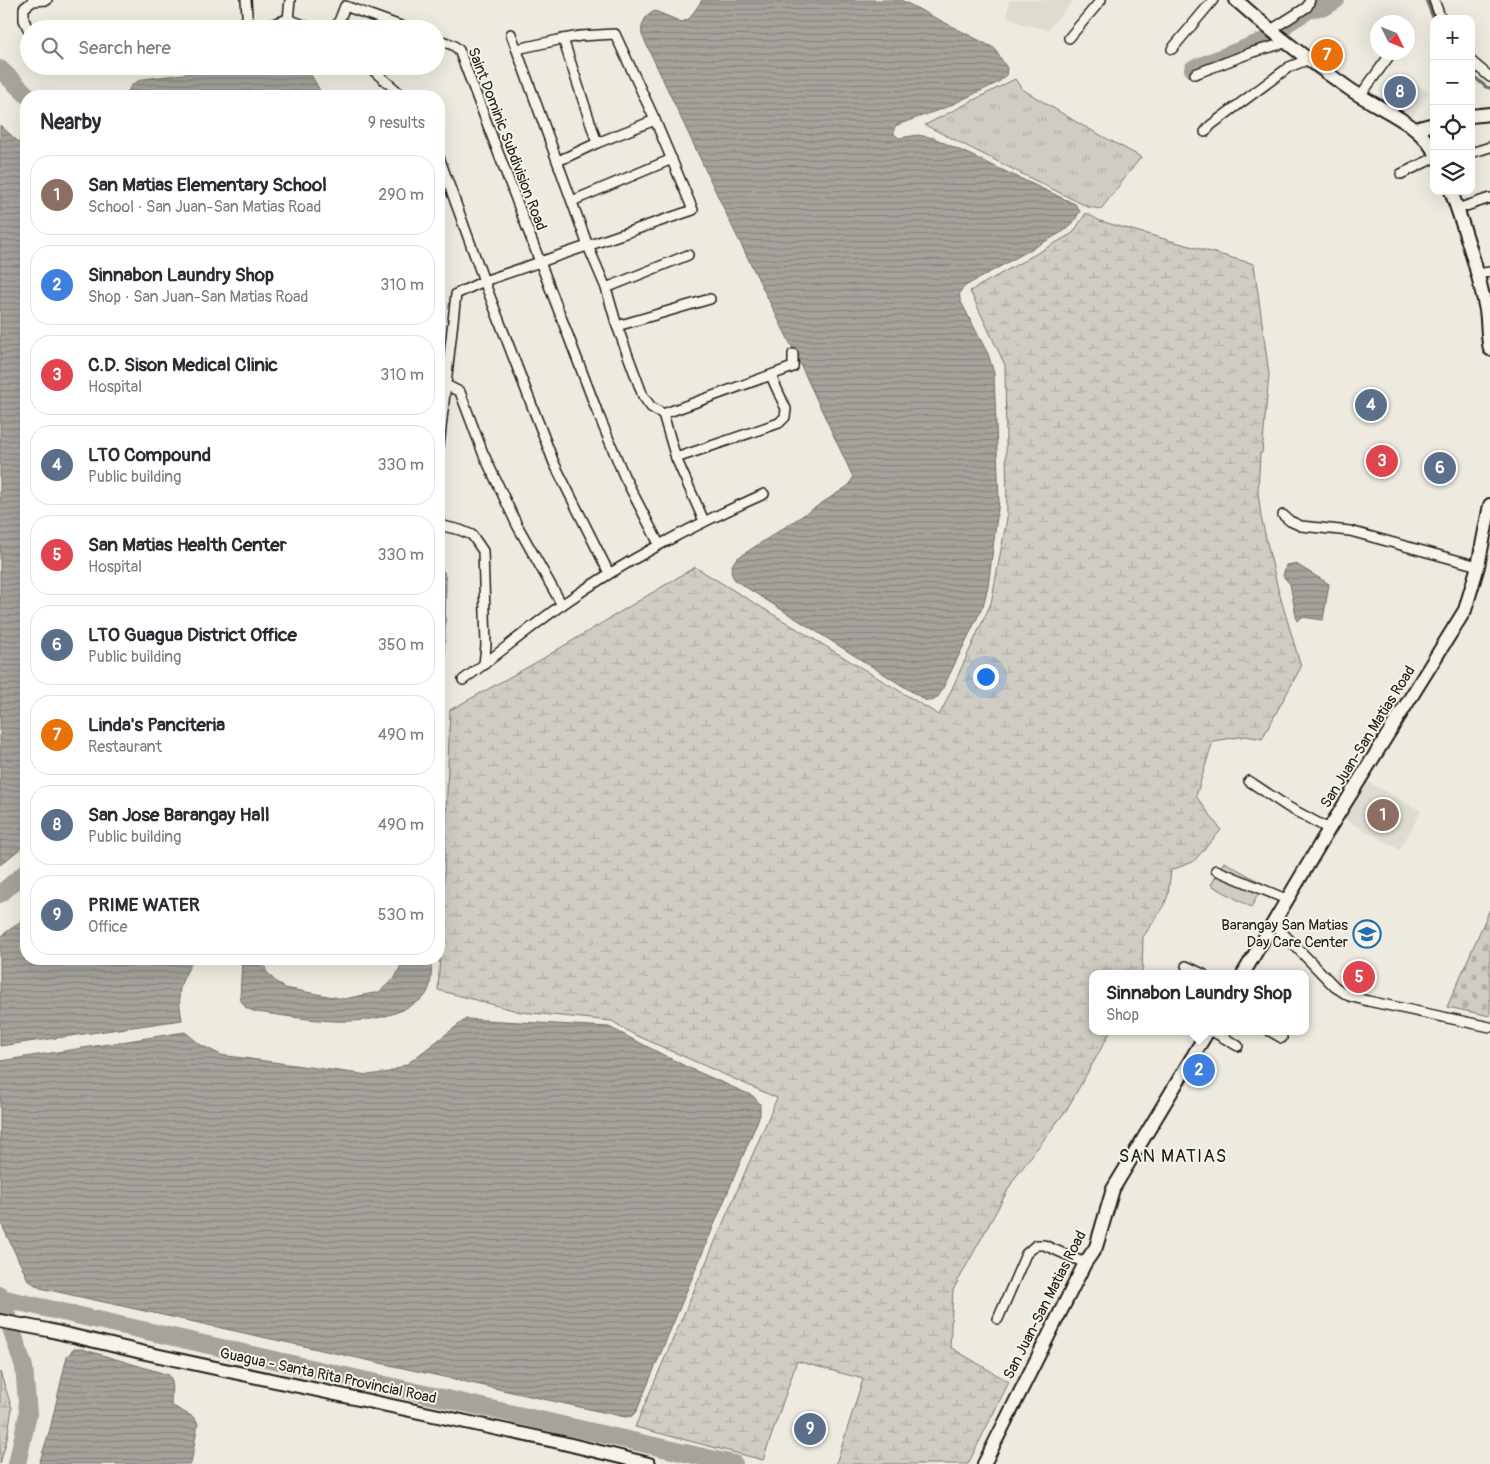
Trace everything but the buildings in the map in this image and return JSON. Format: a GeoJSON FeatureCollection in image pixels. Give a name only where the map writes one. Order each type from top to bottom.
{"type":"FeatureCollection","features":[{"type":"Feature","properties":{"kind":"street"},"geometry":{"type":"LineString","coordinates":[[24,20],[24,8],[33,1],[47,0]]}},
{"type":"Feature","properties":{"kind":"street"},"geometry":{"type":"LineString","coordinates":[[246,0],[247,20]]}},
{"type":"Feature","properties":{"kind":"street"},"geometry":{"type":"LineString","coordinates":[[285,20],[288,19],[290,0]]}},
{"type":"Feature","properties":{"kind":"street"},"geometry":{"type":"LineString","coordinates":[[1069,38],[1101,0]]}},
{"type":"Feature","properties":{"kind":"street"},"geometry":{"type":"LineString","coordinates":[[1172,49],[1214,0]]}},
{"type":"Feature","properties":{"kind":"street"},"geometry":{"type":"LineString","coordinates":[[1236,0],[1307,60],[1360,96],[1415,128],[1433,150]]}},
{"type":"Feature","properties":{"kind":"street"},"geometry":{"type":"LineString","coordinates":[[1195,74],[1253,52],[1278,37],[1307,7],[1310,0]]}},
{"type":"Feature","properties":{"kind":"street"},"geometry":{"type":"LineString","coordinates":[[1434,0],[1440,15]]}},
{"type":"Feature","properties":{"kind":"street"},"geometry":{"type":"LineString","coordinates":[[340,20],[345,6],[384,20]]}},
{"type":"Feature","properties":{"kind":"street"},"geometry":{"type":"LineString","coordinates":[[511,34],[588,246],[606,288],[643,396],[651,407],[663,414],[676,458],[704,520]]}},
{"type":"Feature","properties":{"kind":"street"},"geometry":{"type":"LineString","coordinates":[[445,394],[456,294],[539,262],[693,210],[655,120],[615,34],[580,36],[517,49]]}},
{"type":"Feature","properties":{"kind":"street"},"geometry":{"type":"LineString","coordinates":[[564,39],[597,143]]}},
{"type":"Feature","properties":{"kind":"street","name":"Saint Dominic Subdivision Road"},"geometry":{"type":"LineString","coordinates":[[445,42],[459,50],[539,262],[624,476],[659,544]]}},
{"type":"Feature","properties":{"kind":"street"},"geometry":{"type":"LineString","coordinates":[[1205,132],[1211,125],[1289,67],[1307,60]]}},
{"type":"Feature","properties":{"kind":"street"},"geometry":{"type":"LineString","coordinates":[[1360,96],[1386,60]]}},
{"type":"Feature","properties":{"kind":"street"},"geometry":{"type":"LineString","coordinates":[[1475,65],[1490,77]]}},
{"type":"Feature","properties":{"kind":"street"},"geometry":{"type":"LineString","coordinates":[[378,75],[396,90]]}},
{"type":"Feature","properties":{"kind":"street"},"geometry":{"type":"LineString","coordinates":[[1475,116],[1490,114]]}},
{"type":"Feature","properties":{"kind":"street"},"geometry":{"type":"LineString","coordinates":[[558,161],[655,120]]}},
{"type":"Feature","properties":{"kind":"street"},"geometry":{"type":"LineString","coordinates":[[1415,128],[1430,125]]}},
{"type":"Feature","properties":{"kind":"street"},"geometry":{"type":"LineString","coordinates":[[1475,152],[1490,147]]}},
{"type":"Feature","properties":{"kind":"street"},"geometry":{"type":"LineString","coordinates":[[572,201],[672,159]]}},
{"type":"Feature","properties":{"kind":"street"},"geometry":{"type":"LineString","coordinates":[[1401,174],[1430,160]]}},
{"type":"Feature","properties":{"kind":"street"},"geometry":{"type":"LineString","coordinates":[[445,174],[484,282],[554,463],[610,573]]}},
{"type":"Feature","properties":{"kind":"street"},"geometry":{"type":"LineString","coordinates":[[1452,195],[1484,273],[1490,348]]}},
{"type":"Feature","properties":{"kind":"street"},"geometry":{"type":"LineString","coordinates":[[1457,209],[1490,198]]}},
{"type":"Feature","properties":{"kind":"street"},"geometry":{"type":"LineString","coordinates":[[606,288],[688,256]]}},
{"type":"Feature","properties":{"kind":"street"},"geometry":{"type":"LineString","coordinates":[[618,326],[710,299]]}},
{"type":"Feature","properties":{"kind":"street"},"geometry":{"type":"LineString","coordinates":[[663,414],[793,367],[793,354]]}},
{"type":"Feature","properties":{"kind":"street"},"geometry":{"type":"LineString","coordinates":[[676,458],[780,423],[785,417],[786,409],[771,376]]}},
{"type":"Feature","properties":{"kind":"street"},"geometry":{"type":"LineString","coordinates":[[446,385],[460,392],[483,453],[517,525],[562,605]]}},
{"type":"Feature","properties":{"kind":"street"},"geometry":{"type":"LineString","coordinates":[[463,680],[562,605],[610,573],[704,520],[764,494]]}},
{"type":"Feature","properties":{"kind":"street","name":"San Juan-San Matias Road"},"geometry":{"type":"LineString","coordinates":[[1245,970],[1286,899],[1465,610],[1478,566],[1490,505]]}},
{"type":"Feature","properties":{"kind":"street"},"geometry":{"type":"LineString","coordinates":[[1283,514],[1290,521],[1301,526],[1350,531],[1478,566]]}},
{"type":"Feature","properties":{"kind":"street"},"geometry":{"type":"LineString","coordinates":[[445,526],[472,535],[483,551],[486,646],[484,665]]}},
{"type":"Feature","properties":{"kind":"street"},"geometry":{"type":"LineString","coordinates":[[1249,781],[1329,829]]}},
{"type":"Feature","properties":{"kind":"street"},"geometry":{"type":"LineString","coordinates":[[1216,870],[1286,899]]}},
{"type":"Feature","properties":{"kind":"street"},"geometry":{"type":"LineString","coordinates":[[1273,923],[1335,987],[1349,996],[1490,1027]]}},
{"type":"Feature","properties":{"kind":"street"},"geometry":{"type":"LineString","coordinates":[[1186,966],[1194,970]]}},
{"type":"Feature","properties":{"kind":"street","name":"San Juan-San Matias Road"},"geometry":{"type":"LineString","coordinates":[[984,1464],[1085,1263],[1096,1247],[1113,1189],[1206,1035]]}},
{"type":"Feature","properties":{"kind":"street"},"geometry":{"type":"LineString","coordinates":[[1219,1035],[1238,1046]]}},
{"type":"Feature","properties":{"kind":"street"},"geometry":{"type":"LineString","coordinates":[[1277,1035],[1282,1038]]}},
{"type":"Feature","properties":{"kind":"street"},"geometry":{"type":"LineString","coordinates":[[998,1319],[1026,1254],[1036,1245],[1044,1245],[1085,1263]]}},
{"type":"Feature","properties":{"kind":"street","name":"Guagua - Santa Rita Provincial Road"},"geometry":{"type":"LineString","coordinates":[[2,1322],[48,1330],[150,1354],[559,1442],[649,1464]]}},
{"type":"Feature","properties":{"kind":"shaded area"},"geometry":{"type":"Polygon","coordinates":[[[702,0],[901,0],[994,48],[1007,68],[1006,76],[997,83],[947,107],[897,125],[894,128],[894,134],[899,138],[918,135],[934,138],[1075,204],[1080,211],[1073,223],[1064,231],[967,285],[960,292],[961,302],[988,354],[994,373],[999,501],[988,587],[983,606],[941,692],[933,701],[925,700],[736,581],[731,573],[732,565],[736,559],[845,488],[850,484],[853,477],[642,35],[644,21],[651,13],[655,11],[682,22],[689,19],[702,0]]]}},
{"type":"Feature","properties":{"kind":"shaded area"},"geometry":{"type":"Polygon","coordinates":[[[1009,0],[1074,0],[1048,30],[1023,24],[1007,17],[1009,0]]]}},
{"type":"Feature","properties":{"kind":"shaded area"},"geometry":{"type":"Polygon","coordinates":[[[176,75],[311,75],[320,90],[129,90],[132,85],[143,79],[176,75]]]}},
{"type":"Feature","properties":{"kind":"shaded area"},"geometry":{"type":"Polygon","coordinates":[[[1413,82],[1429,92],[1411,120],[1395,110],[1413,82]]]}},
{"type":"Feature","properties":{"kind":"shaded area"},"geometry":{"type":"Polygon","coordinates":[[[0,125],[20,143],[20,849],[0,865],[0,125]]]}},
{"type":"Feature","properties":{"kind":"shaded area"},"geometry":{"type":"Polygon","coordinates":[[[1296,564],[1329,584],[1323,620],[1302,617],[1297,621],[1290,584],[1283,576],[1286,565],[1296,564]]]}},
{"type":"Feature","properties":{"kind":"shaded area"},"geometry":{"type":"Polygon","coordinates":[[[445,577],[446,582],[445,628],[445,577]]]}},
{"type":"Feature","properties":{"kind":"shaded area"},"geometry":{"type":"Polygon","coordinates":[[[1366,781],[1421,811],[1400,850],[1345,819],[1366,781]]]}},
{"type":"Feature","properties":{"kind":"shaded area"},"geometry":{"type":"Polygon","coordinates":[[[20,922],[20,965],[191,965],[182,982],[179,994],[182,1020],[0,1046],[0,937],[20,922]]]}},
{"type":"Feature","properties":{"kind":"shaded area"},"geometry":{"type":"Polygon","coordinates":[[[242,965],[264,965],[266,971],[285,988],[344,999],[379,992],[395,978],[401,965],[431,965],[428,992],[424,997],[392,1014],[373,1019],[354,1021],[314,1020],[256,1012],[246,1008],[240,999],[242,965]]]}},
{"type":"Feature","properties":{"kind":"shaded area"},"geometry":{"type":"Polygon","coordinates":[[[466,1019],[609,1027],[687,1067],[753,1096],[760,1104],[760,1115],[637,1410],[632,1416],[625,1417],[40,1288],[28,1280],[0,1221],[0,1061],[185,1032],[201,1045],[221,1055],[368,1075],[389,1072],[407,1064],[466,1019]]]}},
{"type":"Feature","properties":{"kind":"shaded area"},"geometry":{"type":"Polygon","coordinates":[[[74,1349],[82,1349],[169,1375],[172,1381],[171,1405],[193,1417],[198,1423],[191,1464],[39,1464],[50,1429],[67,1356],[74,1349]]]}},
{"type":"Feature","properties":{"kind":"green space"},"geometry":{"type":"Polygon","coordinates":[[[1015,79],[1022,89],[1078,123],[1141,157],[1101,209],[1088,207],[925,125],[1015,79]]]}},
{"type":"Feature","properties":{"kind":"green space"},"geometry":{"type":"Polygon","coordinates":[[[1086,213],[1100,221],[1254,264],[1269,374],[1262,453],[1260,453],[1258,492],[1261,517],[1278,589],[1301,667],[1262,739],[1246,736],[1213,741],[1196,796],[1221,830],[1193,862],[1171,870],[1168,895],[1163,908],[1143,937],[1142,970],[1089,970],[1089,1035],[1109,1035],[1067,1109],[1014,1179],[953,1290],[950,1347],[1009,1382],[968,1464],[836,1464],[863,1379],[797,1361],[763,1460],[635,1427],[777,1098],[631,1033],[612,1021],[521,1012],[438,990],[439,965],[445,965],[445,848],[450,710],[537,662],[695,567],[939,715],[991,603],[1007,518],[1005,365],[970,291],[1073,233],[1086,213]]]}},
{"type":"Feature","properties":{"kind":"green space"},"geometry":{"type":"Polygon","coordinates":[[[1224,862],[1264,884],[1251,907],[1211,885],[1224,862]]]}},
{"type":"Feature","properties":{"kind":"green space"},"geometry":{"type":"Polygon","coordinates":[[[1490,909],[1490,1016],[1447,1007],[1490,909]]]}},
{"type":"Feature","properties":{"kind":"green space"},"geometry":{"type":"Polygon","coordinates":[[[0,1372],[12,1408],[7,1439],[0,1464],[0,1372]]]}},
{"type":"Feature","properties":{"kind":"waterway"},"geometry":{"type":"LineString","coordinates":[[1193,69],[1276,36],[1287,23],[1310,9],[1326,6],[1336,0]]}},
{"type":"Feature","properties":{"kind":"waterway"},"geometry":{"type":"LineString","coordinates":[[1426,0],[1432,15]]}},
{"type":"Feature","properties":{"kind":"waterway"},"geometry":{"type":"LineString","coordinates":[[0,69],[22,90]]}},
{"type":"Feature","properties":{"kind":"waterway"},"geometry":{"type":"LineString","coordinates":[[1475,77],[1490,88]]}},
{"type":"Feature","properties":{"kind":"waterway"},"geometry":{"type":"LineString","coordinates":[[0,894],[20,877]]}},
{"type":"Feature","properties":{"kind":"waterway"},"geometry":{"type":"LineString","coordinates":[[0,1295],[24,1367],[28,1414],[17,1464]]}},
{"type":"Feature","properties":{"kind":"waterway"},"geometry":{"type":"LineString","coordinates":[[1,1298],[734,1464]]}},
{"type":"Feature","properties":{"kind":"place","name":"Linda's Panciteria"},"geometry":{"type":"Point","coordinates":[1327,55]}},
{"type":"Feature","properties":{"kind":"place","name":"San Jose Barangay Hall"},"geometry":{"type":"Point","coordinates":[1400,92]}},
{"type":"Feature","properties":{"kind":"place","name":"LTO Compound"},"geometry":{"type":"Point","coordinates":[1371,405]}},
{"type":"Feature","properties":{"kind":"place","name":"C.D. Sison Medical Clinic"},"geometry":{"type":"Point","coordinates":[1382,461]}},
{"type":"Feature","properties":{"kind":"place","name":"LTO Guagua District Office"},"geometry":{"type":"Point","coordinates":[1440,468]}},
{"type":"Feature","properties":{"kind":"place","name":"San Matias Elementary School"},"geometry":{"type":"Point","coordinates":[1383,815]}},
{"type":"Feature","properties":{"kind":"place","name":"Barangay San Matias Day Care Center"},"geometry":{"type":"Point","coordinates":[1367,934]}},
{"type":"Feature","properties":{"kind":"place","name":"San Matias Health Center"},"geometry":{"type":"Point","coordinates":[1359,977]}},
{"type":"Feature","properties":{"kind":"place","name":"Sinnabon Laundry Shop"},"geometry":{"type":"Point","coordinates":[1199,1070]}},
{"type":"Feature","properties":{"kind":"place","name":"PRIME WATER"},"geometry":{"type":"Point","coordinates":[810,1429]}},
{"type":"Feature","properties":{"kind":"district","name":"SAN MATIAS"},"geometry":{"type":"Point","coordinates":[1173,1156]}}]}
